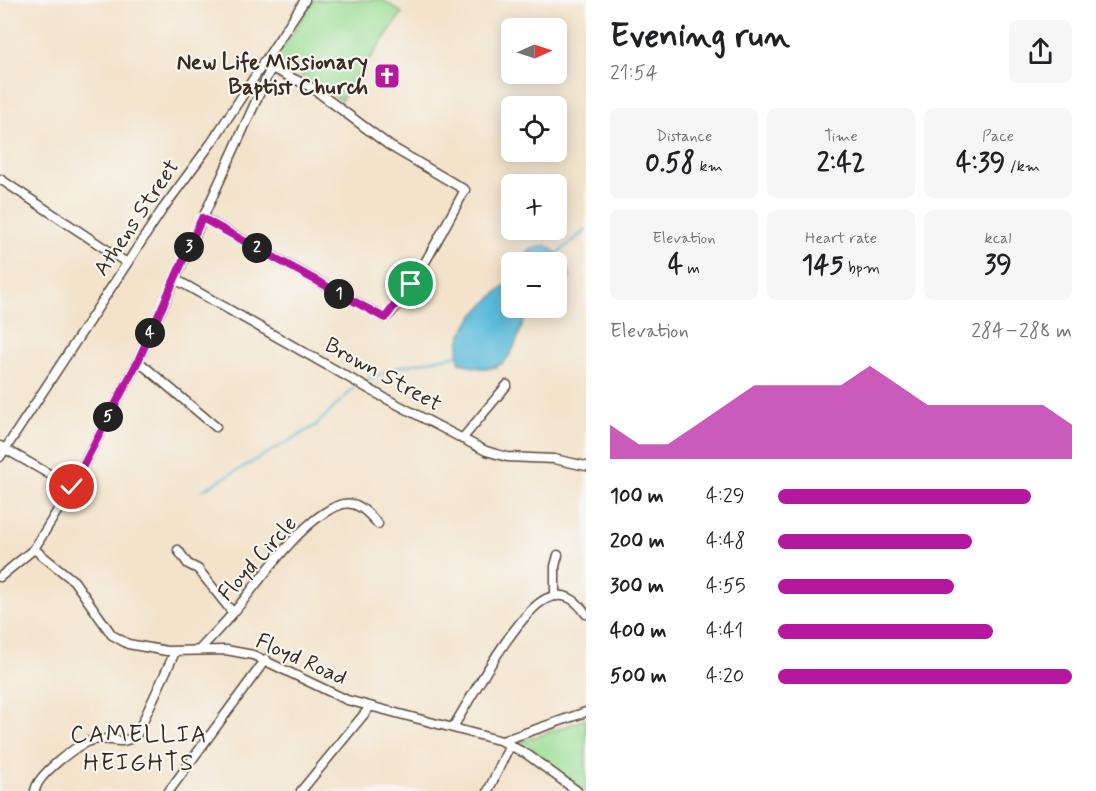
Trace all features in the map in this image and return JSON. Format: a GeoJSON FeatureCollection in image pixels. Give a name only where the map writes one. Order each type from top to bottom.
{"type":"FeatureCollection","features":[{"type":"Feature","properties":{"kind":"street","name":"Athens Street"},"geometry":{"type":"LineString","coordinates":[[2,451],[305,0]]}},
{"type":"Feature","properties":{"kind":"street"},"geometry":{"type":"LineString","coordinates":[[202,218],[385,318],[411,284],[465,190],[390,146],[311,87],[271,68],[264,62]]}},
{"type":"Feature","properties":{"kind":"street"},"geometry":{"type":"LineString","coordinates":[[0,577],[34,549],[72,487],[138,361],[271,68]]}},
{"type":"Feature","properties":{"kind":"street"},"geometry":{"type":"LineString","coordinates":[[0,179],[127,263]]}},
{"type":"Feature","properties":{"kind":"street","name":"Brown Street"},"geometry":{"type":"LineString","coordinates":[[175,279],[462,439],[507,457],[554,459],[586,466]]}},
{"type":"Feature","properties":{"kind":"street"},"geometry":{"type":"LineString","coordinates":[[138,361],[216,427]]}},
{"type":"Feature","properties":{"kind":"street"},"geometry":{"type":"LineString","coordinates":[[462,439],[507,385]]}},
{"type":"Feature","properties":{"kind":"street"},"geometry":{"type":"LineString","coordinates":[[2,451],[72,487]]}},
{"type":"Feature","properties":{"kind":"street","name":"Floyd Circle"},"geometry":{"type":"LineString","coordinates":[[200,650],[233,614],[278,557],[322,516],[340,504],[354,504],[364,509],[378,524]]}},
{"type":"Feature","properties":{"kind":"street","name":"Floyd Road"},"geometry":{"type":"LineString","coordinates":[[34,549],[74,580],[112,635],[140,648],[175,652],[200,650],[241,652],[266,659],[332,694],[370,707],[453,727],[506,743],[577,791]]}},
{"type":"Feature","properties":{"kind":"street"},"geometry":{"type":"LineString","coordinates":[[178,550],[188,564],[198,569],[233,614]]}},
{"type":"Feature","properties":{"kind":"street"},"geometry":{"type":"LineString","coordinates":[[555,596],[555,566],[558,555]]}},
{"type":"Feature","properties":{"kind":"street"},"geometry":{"type":"LineString","coordinates":[[453,727],[523,619],[538,603],[555,596],[569,597],[578,602],[586,614]]}},
{"type":"Feature","properties":{"kind":"street"},"geometry":{"type":"LineString","coordinates":[[35,791],[40,777],[90,741],[103,739],[117,743],[128,742],[137,734],[175,652]]}},
{"type":"Feature","properties":{"kind":"street"},"geometry":{"type":"LineString","coordinates":[[169,791],[266,659]]}},
{"type":"Feature","properties":{"kind":"street"},"geometry":{"type":"LineString","coordinates":[[301,791],[370,707]]}},
{"type":"Feature","properties":{"kind":"street"},"geometry":{"type":"LineString","coordinates":[[488,791],[506,743],[586,712]]}},
{"type":"Feature","properties":{"kind":"green space"},"geometry":{"type":"Polygon","coordinates":[[[314,0],[383,0],[402,13],[341,100],[275,59],[314,0]]]}},
{"type":"Feature","properties":{"kind":"green space"},"geometry":{"type":"Polygon","coordinates":[[[586,719],[586,791],[518,743],[586,719]]]}},
{"type":"Feature","properties":{"kind":"water"},"geometry":{"type":"Polygon","coordinates":[[[545,245],[555,252],[528,252],[545,245]]]}},
{"type":"Feature","properties":{"kind":"water"},"geometry":{"type":"Polygon","coordinates":[[[567,267],[570,277],[567,282],[567,267]]]}},
{"type":"Feature","properties":{"kind":"water"},"geometry":{"type":"Polygon","coordinates":[[[501,289],[501,318],[525,318],[508,357],[500,364],[490,368],[477,368],[460,362],[458,350],[466,327],[483,306],[501,289]]]}},
{"type":"Feature","properties":{"kind":"waterway"},"geometry":{"type":"LineString","coordinates":[[559,252],[586,230]]}},
{"type":"Feature","properties":{"kind":"waterway"},"geometry":{"type":"LineString","coordinates":[[365,381],[398,367],[458,355]]}},
{"type":"Feature","properties":{"kind":"waterway"},"geometry":{"type":"LineString","coordinates":[[203,490],[315,426],[355,387]]}},
{"type":"Feature","properties":{"kind":"place","name":"New Life Missionary Baptist Church"},"geometry":{"type":"Point","coordinates":[387,76]}},
{"type":"Feature","properties":{"kind":"district","name":"CAMELLIA HEIGHTS"},"geometry":{"type":"Point","coordinates":[139,749]}},
{"type":"Feature","properties":{"kind":"route"},"geometry":{"type":"LineString","coordinates":[[72,487],[138,361],[202,218],[385,318],[395,308],[411,284]]}}]}
